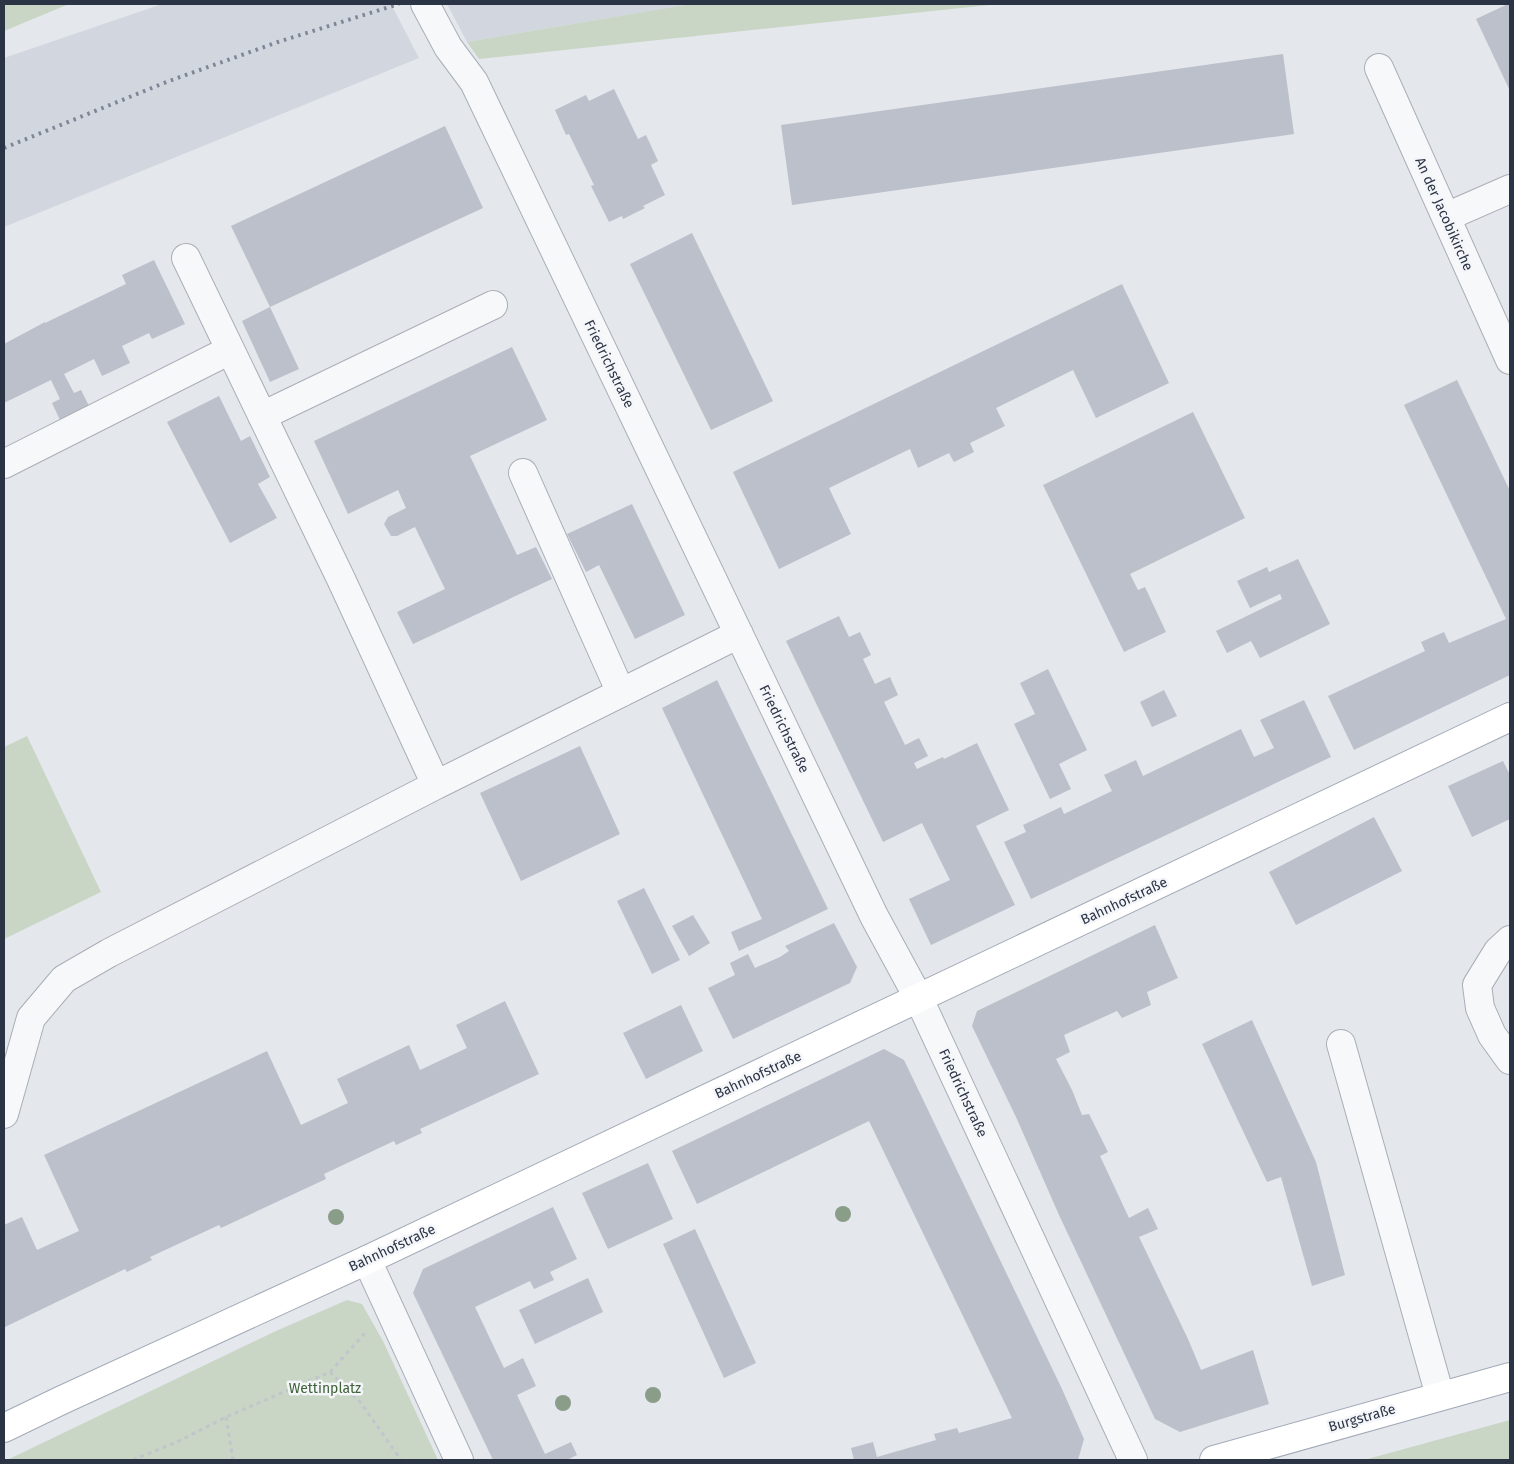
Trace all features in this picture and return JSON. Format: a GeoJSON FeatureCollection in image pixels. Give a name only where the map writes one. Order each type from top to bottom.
{"type":"FeatureCollection","features":[{"type":"Feature","properties":{"kind":"main road","name":"Bahnhofstraße"},"geometry":{"type":"LineString","coordinates":[[4,1428],[367,1260],[1510,717]]}},
{"type":"Feature","properties":{"kind":"main road","name":"Burgstraße"},"geometry":{"type":"LineString","coordinates":[[1214,1460],[1510,1376]]}},
{"type":"Feature","properties":{"kind":"street","name":"Friedrichstraße"},"geometry":{"type":"LineString","coordinates":[[426,4],[448,48],[474,82],[874,916],[919,999],[1133,1460]]}},
{"type":"Feature","properties":{"kind":"street","name":"An der Jacobikirche"},"geometry":{"type":"LineString","coordinates":[[1379,68],[1510,360]]}},
{"type":"Feature","properties":{"kind":"street"},"geometry":{"type":"LineString","coordinates":[[1446,217],[1510,189]]}},
{"type":"Feature","properties":{"kind":"street"},"geometry":{"type":"LineString","coordinates":[[186,258],[341,579],[436,785]]}},
{"type":"Feature","properties":{"kind":"street"},"geometry":{"type":"LineString","coordinates":[[262,416],[493,305]]}},
{"type":"Feature","properties":{"kind":"street"},"geometry":{"type":"LineString","coordinates":[[4,464],[230,350]]}},
{"type":"Feature","properties":{"kind":"street"},"geometry":{"type":"LineString","coordinates":[[523,473],[621,693]]}},
{"type":"Feature","properties":{"kind":"street"},"geometry":{"type":"LineString","coordinates":[[4,1114],[31,1018],[64,979],[436,785],[739,634]]}},
{"type":"Feature","properties":{"kind":"street"},"geometry":{"type":"LineString","coordinates":[[1510,940],[1498,951],[1477,985],[1480,1008],[1492,1035],[1510,1060]]}},
{"type":"Feature","properties":{"kind":"street"},"geometry":{"type":"LineString","coordinates":[[1341,1044],[1440,1396]]}},
{"type":"Feature","properties":{"kind":"street"},"geometry":{"type":"LineString","coordinates":[[367,1260],[459,1460]]}},
{"type":"Feature","properties":{"kind":"path"},"geometry":{"type":"LineString","coordinates":[[133,1460],[180,1441],[226,1417],[330,1372],[388,1308]]}},
{"type":"Feature","properties":{"kind":"path"},"geometry":{"type":"LineString","coordinates":[[330,1372],[361,1403],[401,1460]]}},
{"type":"Feature","properties":{"kind":"path"},"geometry":{"type":"LineString","coordinates":[[226,1417],[233,1460]]}},
{"type":"Feature","properties":{"kind":"shaded area"},"geometry":{"type":"Polygon","coordinates":[[[162,4],[391,4],[419,58],[4,227],[4,58],[162,4]]]}},
{"type":"Feature","properties":{"kind":"shaded area"},"geometry":{"type":"Polygon","coordinates":[[[447,4],[690,4],[467,42],[447,4]]]}},
{"type":"Feature","properties":{"kind":"green space"},"geometry":{"type":"Polygon","coordinates":[[[4,4],[69,4],[4,31],[4,4]]]}},
{"type":"Feature","properties":{"kind":"green space"},"geometry":{"type":"Polygon","coordinates":[[[690,4],[999,4],[479,59],[467,42],[690,4]]]}},
{"type":"Feature","properties":{"kind":"green space"},"geometry":{"type":"Polygon","coordinates":[[[27,736],[101,892],[4,939],[4,747],[27,736]]]}},
{"type":"Feature","properties":{"kind":"green space","name":"Wettinplatz"},"geometry":{"type":"Polygon","coordinates":[[[347,1300],[362,1304],[383,1341],[438,1460],[7,1460],[276,1331],[347,1300]]]}},
{"type":"Feature","properties":{"kind":"green space"},"geometry":{"type":"Polygon","coordinates":[[[1510,1420],[1510,1460],[1364,1460],[1510,1420]]]}},
{"type":"Feature","properties":{"kind":"building"},"geometry":{"type":"Polygon","coordinates":[[[1510,4],[1510,91],[1476,19],[1510,4]]]}},
{"type":"Feature","properties":{"kind":"building"},"geometry":{"type":"Polygon","coordinates":[[[1283,54],[1294,134],[792,205],[781,125],[1283,54]]]}},
{"type":"Feature","properties":{"kind":"building"},"geometry":{"type":"Polygon","coordinates":[[[614,89],[638,139],[646,135],[658,161],[651,165],[665,195],[623,219],[622,216],[609,222],[591,186],[594,185],[569,134],[566,135],[555,110],[586,95],[589,101],[614,89]]]}},
{"type":"Feature","properties":{"kind":"building"},"geometry":{"type":"Polygon","coordinates":[[[445,126],[483,208],[270,307],[231,226],[445,126]]]}},
{"type":"Feature","properties":{"kind":"building"},"geometry":{"type":"Polygon","coordinates":[[[692,233],[773,401],[711,430],[630,264],[692,233]]]}},
{"type":"Feature","properties":{"kind":"building"},"geometry":{"type":"Polygon","coordinates":[[[154,260],[185,324],[152,339],[149,333],[122,346],[130,363],[102,376],[94,359],[64,374],[74,393],[81,390],[90,408],[61,422],[52,403],[60,399],[51,380],[4,403],[4,344],[45,322],[126,284],[122,275],[154,260]]]}},
{"type":"Feature","properties":{"kind":"building"},"geometry":{"type":"Polygon","coordinates":[[[1122,284],[1169,383],[1096,418],[1073,370],[996,408],[1005,426],[970,443],[974,452],[954,462],[949,453],[918,468],[910,449],[829,488],[851,534],[779,569],[733,472],[1122,284]]]}},
{"type":"Feature","properties":{"kind":"building"},"geometry":{"type":"Polygon","coordinates":[[[270,307],[299,369],[270,382],[242,321],[270,307]]]}},
{"type":"Feature","properties":{"kind":"building"},"geometry":{"type":"Polygon","coordinates":[[[512,347],[547,420],[470,456],[517,555],[536,547],[552,579],[413,644],[397,612],[445,589],[415,527],[397,536],[391,536],[384,524],[388,517],[406,508],[398,490],[348,514],[314,441],[512,347]]]}},
{"type":"Feature","properties":{"kind":"building"},"geometry":{"type":"Polygon","coordinates":[[[1457,380],[1510,491],[1510,675],[1354,750],[1328,696],[1425,651],[1421,642],[1444,632],[1449,643],[1506,619],[1404,405],[1457,380]]]}},
{"type":"Feature","properties":{"kind":"building"},"geometry":{"type":"Polygon","coordinates":[[[219,396],[241,441],[250,436],[270,477],[258,484],[277,518],[230,543],[167,422],[219,396]]]}},
{"type":"Feature","properties":{"kind":"building"},"geometry":{"type":"Polygon","coordinates":[[[1193,412],[1245,518],[1130,574],[1138,590],[1145,587],[1166,632],[1124,652],[1043,485],[1193,412]]]}},
{"type":"Feature","properties":{"kind":"building"},"geometry":{"type":"Polygon","coordinates":[[[632,504],[685,615],[635,639],[599,565],[586,572],[567,534],[632,504]]]}},
{"type":"Feature","properties":{"kind":"building"},"geometry":{"type":"Polygon","coordinates":[[[1298,559],[1330,624],[1260,658],[1251,641],[1227,653],[1216,631],[1282,599],[1280,594],[1250,608],[1237,581],[1267,567],[1269,572],[1298,559]]]}},
{"type":"Feature","properties":{"kind":"building"},"geometry":{"type":"Polygon","coordinates":[[[839,616],[849,637],[860,632],[871,655],[863,659],[875,684],[890,677],[898,695],[884,702],[905,745],[919,738],[928,756],[914,763],[917,769],[943,757],[944,759],[977,743],[1009,810],[976,826],[1015,905],[931,945],[909,899],[950,880],[922,823],[883,842],[786,641],[839,616]]]}},
{"type":"Feature","properties":{"kind":"building"},"geometry":{"type":"Polygon","coordinates":[[[1048,669],[1087,750],[1059,764],[1071,789],[1050,799],[1014,724],[1035,714],[1020,683],[1048,669]]]}},
{"type":"Feature","properties":{"kind":"building"},"geometry":{"type":"Polygon","coordinates":[[[717,680],[828,909],[739,951],[731,932],[762,919],[662,708],[717,680]]]}},
{"type":"Feature","properties":{"kind":"building"},"geometry":{"type":"Polygon","coordinates":[[[1164,690],[1177,716],[1152,727],[1140,702],[1164,690]]]}},
{"type":"Feature","properties":{"kind":"building"},"geometry":{"type":"Polygon","coordinates":[[[1304,700],[1331,757],[1031,899],[1004,842],[1026,832],[1023,825],[1061,807],[1064,814],[1112,791],[1104,775],[1136,760],[1143,776],[1241,729],[1254,757],[1274,748],[1260,720],[1304,700]]]}},
{"type":"Feature","properties":{"kind":"building"},"geometry":{"type":"Polygon","coordinates":[[[580,746],[620,834],[521,881],[480,793],[580,746]]]}},
{"type":"Feature","properties":{"kind":"building"},"geometry":{"type":"Polygon","coordinates":[[[1503,761],[1510,775],[1510,819],[1472,837],[1448,786],[1503,761]]]}},
{"type":"Feature","properties":{"kind":"building"},"geometry":{"type":"Polygon","coordinates":[[[1374,817],[1402,871],[1296,925],[1269,872],[1374,817]]]}},
{"type":"Feature","properties":{"kind":"building"},"geometry":{"type":"Polygon","coordinates":[[[644,888],[680,960],[652,974],[617,901],[644,888]]]}},
{"type":"Feature","properties":{"kind":"building"},"geometry":{"type":"Polygon","coordinates":[[[693,915],[710,943],[689,956],[672,926],[693,915]]]}},
{"type":"Feature","properties":{"kind":"building"},"geometry":{"type":"Polygon","coordinates":[[[834,923],[857,967],[850,983],[733,1039],[708,988],[735,975],[730,963],[748,954],[755,968],[789,951],[785,946],[834,923]]]}},
{"type":"Feature","properties":{"kind":"building"},"geometry":{"type":"Polygon","coordinates":[[[1155,925],[1178,978],[1147,992],[1151,1005],[1122,1018],[1117,1011],[1064,1035],[1070,1052],[1056,1059],[1082,1115],[1089,1114],[1108,1152],[1100,1156],[1129,1218],[1148,1208],[1158,1229],[1139,1237],[1201,1370],[1253,1350],[1269,1404],[1180,1432],[1155,1419],[972,1026],[977,1011],[1155,925]]]}},
{"type":"Feature","properties":{"kind":"building"},"geometry":{"type":"Polygon","coordinates":[[[505,1001],[539,1074],[420,1129],[422,1133],[396,1145],[394,1141],[324,1174],[326,1179],[221,1228],[219,1225],[150,1257],[152,1260],[127,1272],[125,1269],[5,1327],[4,1225],[22,1217],[37,1250],[79,1231],[44,1155],[267,1051],[301,1125],[348,1103],[337,1079],[409,1045],[420,1070],[467,1048],[456,1025],[505,1001]]]}},
{"type":"Feature","properties":{"kind":"building"},"geometry":{"type":"Polygon","coordinates":[[[681,1005],[703,1051],[646,1079],[623,1033],[681,1005]]]}},
{"type":"Feature","properties":{"kind":"building"},"geometry":{"type":"Polygon","coordinates":[[[1252,1020],[1316,1162],[1345,1275],[1312,1286],[1281,1177],[1267,1182],[1202,1044],[1252,1020]]]}},
{"type":"Feature","properties":{"kind":"building"},"geometry":{"type":"Polygon","coordinates":[[[884,1049],[904,1060],[1062,1389],[1084,1439],[1078,1460],[854,1460],[851,1448],[873,1442],[877,1457],[936,1440],[934,1434],[957,1428],[959,1433],[1012,1418],[869,1121],[697,1204],[672,1151],[884,1049]]]}},
{"type":"Feature","properties":{"kind":"building"},"geometry":{"type":"Polygon","coordinates":[[[648,1163],[673,1219],[608,1249],[582,1193],[648,1163]]]}},
{"type":"Feature","properties":{"kind":"building"},"geometry":{"type":"Polygon","coordinates":[[[553,1207],[577,1259],[550,1272],[554,1280],[534,1289],[530,1281],[475,1307],[504,1368],[523,1358],[536,1386],[517,1395],[545,1454],[571,1442],[577,1455],[567,1460],[493,1460],[413,1293],[423,1269],[553,1207]]]}},
{"type":"Feature","properties":{"kind":"building"},"geometry":{"type":"Polygon","coordinates":[[[695,1229],[756,1363],[724,1378],[663,1244],[695,1229]]]}},
{"type":"Feature","properties":{"kind":"building"},"geometry":{"type":"Polygon","coordinates":[[[588,1278],[603,1312],[535,1344],[519,1310],[588,1278]]]}},
{"type":"Feature","properties":{"kind":"railway"},"geometry":{"type":"LineString","coordinates":[[4,148],[169,81],[278,42],[399,4]]}}]}
